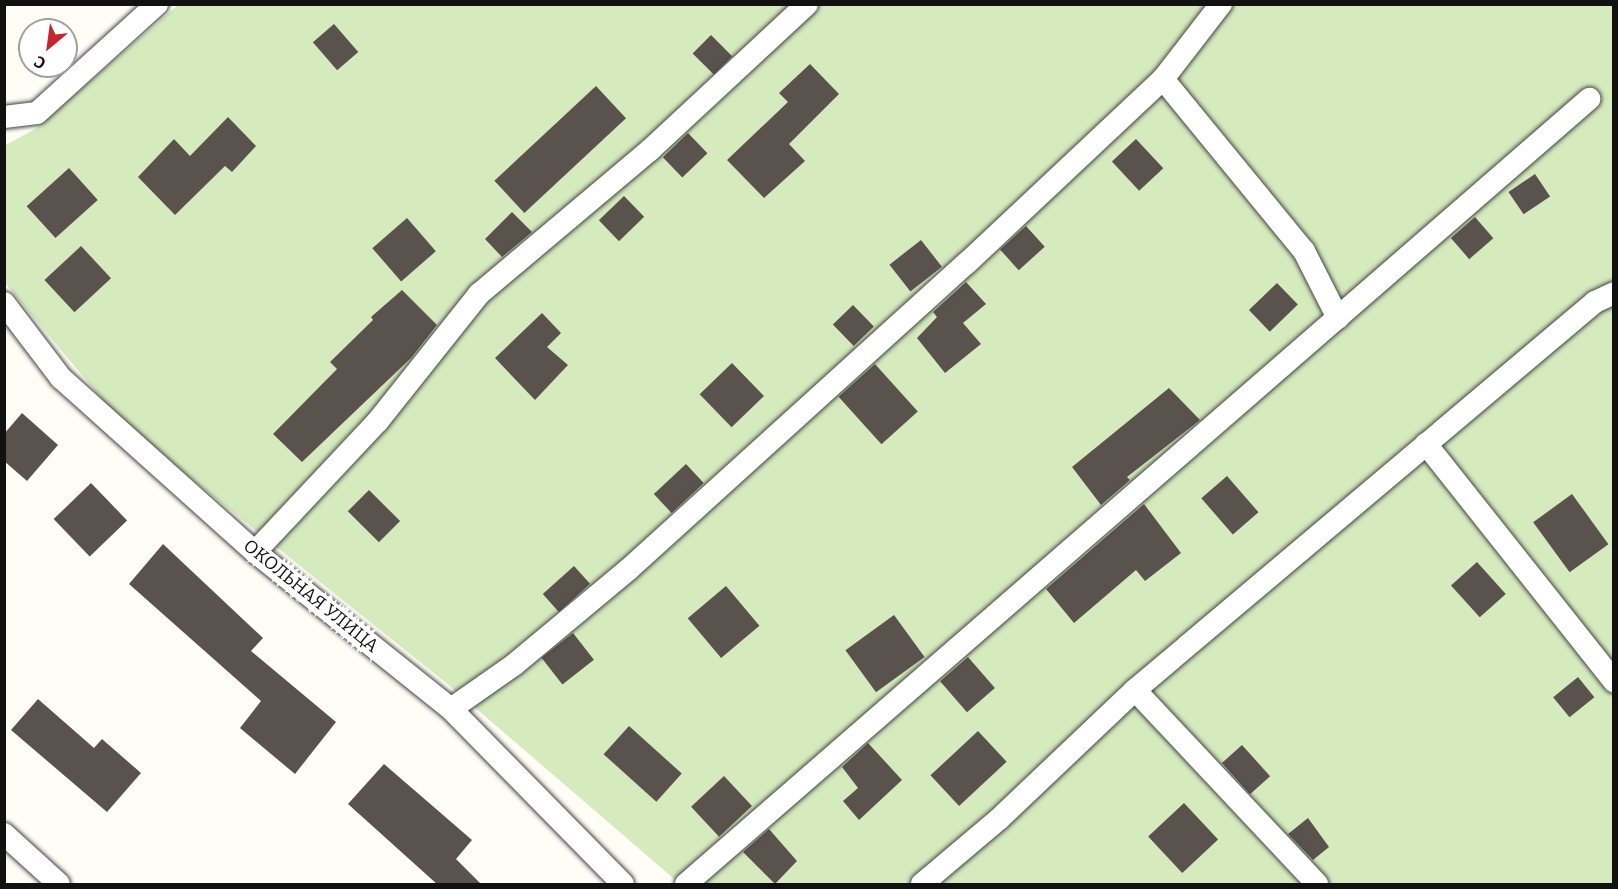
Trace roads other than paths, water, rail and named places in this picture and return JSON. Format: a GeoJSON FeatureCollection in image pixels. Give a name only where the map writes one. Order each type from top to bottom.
{"type":"FeatureCollection","features":[{"type":"Feature","properties":{"kind":"street"},"geometry":{"type":"LineString","coordinates":[[4,117],[37,113],[157,4]]}},
{"type":"Feature","properties":{"kind":"street"},"geometry":{"type":"LineString","coordinates":[[255,552],[378,421],[479,294],[650,150],[807,4]]}},
{"type":"Feature","properties":{"kind":"street"},"geometry":{"type":"LineString","coordinates":[[451,709],[515,664],[629,569],[967,263],[1163,79],[1221,4]]}},
{"type":"Feature","properties":{"kind":"street"},"geometry":{"type":"LineString","coordinates":[[1163,79],[1304,251],[1338,318]]}},
{"type":"Feature","properties":{"kind":"street"},"geometry":{"type":"LineString","coordinates":[[686,885],[1589,99]]}},
{"type":"Feature","properties":{"kind":"street"},"geometry":{"type":"LineString","coordinates":[[922,885],[999,819],[1135,690],[1595,302],[1614,293]]}},
{"type":"Feature","properties":{"kind":"street","name":"ОКОЛЬНАЯ УЛИЦА"},"geometry":{"type":"LineString","coordinates":[[4,303],[61,378],[255,552],[451,709],[622,885]]}},
{"type":"Feature","properties":{"kind":"street"},"geometry":{"type":"LineString","coordinates":[[1426,444],[1614,681]]}},
{"type":"Feature","properties":{"kind":"street"},"geometry":{"type":"LineString","coordinates":[[1135,690],[1317,885]]}},
{"type":"Feature","properties":{"kind":"street"},"geometry":{"type":"LineString","coordinates":[[4,834],[59,885]]}}]}
